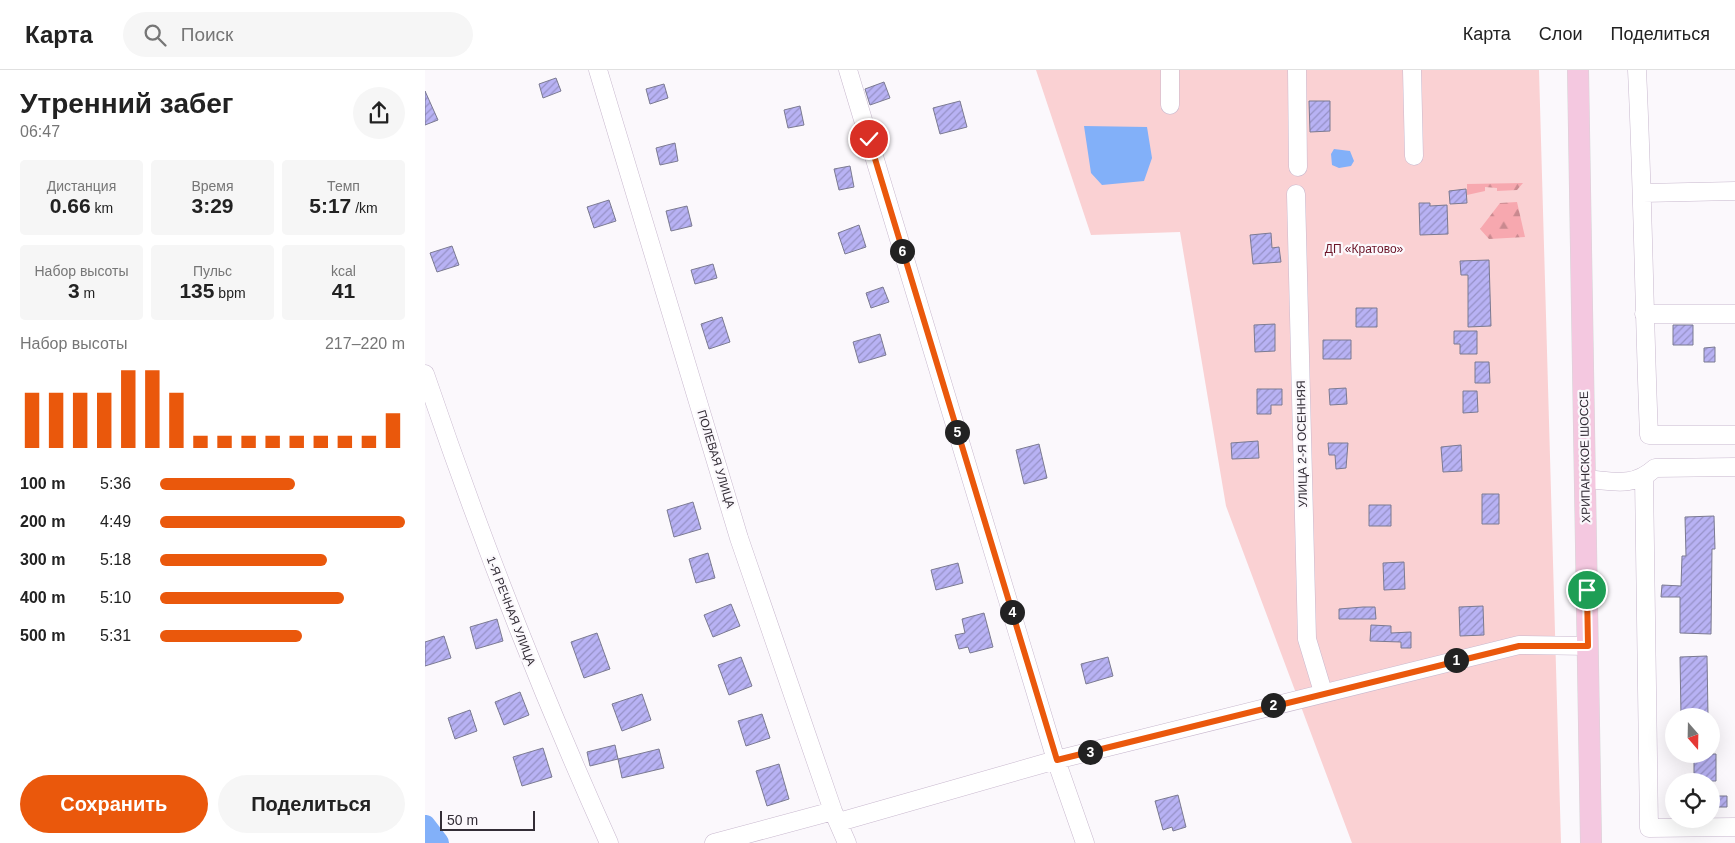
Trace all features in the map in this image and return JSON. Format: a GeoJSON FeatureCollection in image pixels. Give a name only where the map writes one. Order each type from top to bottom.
{"type":"FeatureCollection","features":[{"type":"Feature","properties":{"kind":"main road","name":"ХРИПАНСКОЕ ШОССЕ"},"geometry":{"type":"LineString","coordinates":[[1578,70],[1591,843]]}},
{"type":"Feature","properties":{"kind":"street","name":"ПОЛЕВАЯ УЛИЦА"},"geometry":{"type":"LineString","coordinates":[[598,70],[739,538],[847,843]]}},
{"type":"Feature","properties":{"kind":"street"},"geometry":{"type":"LineString","coordinates":[[848,70],[1057,760],[1085,843]]}},
{"type":"Feature","properties":{"kind":"street"},"geometry":{"type":"LineString","coordinates":[[1170,70],[1171,105]]}},
{"type":"Feature","properties":{"kind":"street"},"geometry":{"type":"LineString","coordinates":[[1297,70],[1298,168]]}},
{"type":"Feature","properties":{"kind":"street"},"geometry":{"type":"LineString","coordinates":[[1412,70],[1414,156]]}},
{"type":"Feature","properties":{"kind":"street"},"geometry":{"type":"LineString","coordinates":[[1637,70],[1643,194],[1644,314],[1649,435],[1735,435]]}},
{"type":"Feature","properties":{"kind":"street"},"geometry":{"type":"LineString","coordinates":[[1643,194],[1735,191]]}},
{"type":"Feature","properties":{"kind":"street","name":"УЛИЦА 2-Я ОСЕННЯЯ"},"geometry":{"type":"LineString","coordinates":[[1296,194],[1307,639],[1323,692]]}},
{"type":"Feature","properties":{"kind":"street"},"geometry":{"type":"LineString","coordinates":[[1644,314],[1735,314]]}},
{"type":"Feature","properties":{"kind":"street","name":"1-Я РЕЧНАЯ УЛИЦА"},"geometry":{"type":"LineString","coordinates":[[425,374],[460,478],[531,664],[609,843]]}},
{"type":"Feature","properties":{"kind":"street"},"geometry":{"type":"LineString","coordinates":[[1586,479],[1629,482],[1644,478],[1655,468],[1735,467]]}},
{"type":"Feature","properties":{"kind":"street"},"geometry":{"type":"LineString","coordinates":[[1644,478],[1649,828],[1735,827]]}},
{"type":"Feature","properties":{"kind":"street"},"geometry":{"type":"LineString","coordinates":[[714,843],[836,816],[1323,692],[1519,646],[1588,646]]}},
{"type":"Feature","properties":{"kind":"green space","name":"ДП «Кратово»"},"geometry":{"type":"Polygon","coordinates":[[[1036,70],[1539,70],[1561,843],[1352,843],[1226,506],[1180,232],[1091,235],[1036,70]]]}},
{"type":"Feature","properties":{"kind":"green space"},"geometry":{"type":"Polygon","coordinates":[[[1523,183],[1517,190],[1497,191],[1497,188],[1485,187],[1485,191],[1467,195],[1467,184],[1523,183]]]}},
{"type":"Feature","properties":{"kind":"green space"},"geometry":{"type":"Polygon","coordinates":[[[1517,202],[1525,237],[1489,239],[1480,229],[1500,203],[1517,202]]]}},
{"type":"Feature","properties":{"kind":"water"},"geometry":{"type":"Polygon","coordinates":[[[1084,126],[1147,127],[1152,158],[1144,181],[1102,185],[1091,173],[1084,126]]]}},
{"type":"Feature","properties":{"kind":"water"},"geometry":{"type":"Polygon","coordinates":[[[1334,149],[1350,151],[1354,161],[1351,166],[1339,168],[1332,165],[1331,154],[1334,149]]]}},
{"type":"Feature","properties":{"kind":"building"},"geometry":{"type":"Polygon","coordinates":[[[556,78],[561,91],[543,98],[539,84],[556,78]]]}},
{"type":"Feature","properties":{"kind":"building"},"geometry":{"type":"Polygon","coordinates":[[[884,82],[890,98],[870,105],[865,89],[884,82]]]}},
{"type":"Feature","properties":{"kind":"building"},"geometry":{"type":"Polygon","coordinates":[[[664,84],[668,98],[650,104],[646,89],[664,84]]]}},
{"type":"Feature","properties":{"kind":"building"},"geometry":{"type":"Polygon","coordinates":[[[425,91],[438,120],[425,125],[425,91]]]}},
{"type":"Feature","properties":{"kind":"building"},"geometry":{"type":"Polygon","coordinates":[[[960,101],[967,127],[940,134],[933,108],[960,101]]]}},
{"type":"Feature","properties":{"kind":"building"},"geometry":{"type":"Polygon","coordinates":[[[1309,101],[1330,101],[1330,131],[1310,132],[1309,101]]]}},
{"type":"Feature","properties":{"kind":"building"},"geometry":{"type":"Polygon","coordinates":[[[800,106],[804,125],[788,128],[784,110],[800,106]]]}},
{"type":"Feature","properties":{"kind":"building"},"geometry":{"type":"Polygon","coordinates":[[[675,143],[678,161],[660,165],[656,148],[675,143]]]}},
{"type":"Feature","properties":{"kind":"building"},"geometry":{"type":"Polygon","coordinates":[[[850,166],[854,187],[839,190],[834,169],[850,166]]]}},
{"type":"Feature","properties":{"kind":"building"},"geometry":{"type":"Polygon","coordinates":[[[1466,189],[1467,203],[1450,204],[1449,191],[1466,189]]]}},
{"type":"Feature","properties":{"kind":"building"},"geometry":{"type":"Polygon","coordinates":[[[609,200],[616,221],[594,228],[587,207],[609,200]]]}},
{"type":"Feature","properties":{"kind":"building"},"geometry":{"type":"Polygon","coordinates":[[[1419,203],[1430,203],[1430,206],[1447,205],[1448,234],[1420,235],[1419,203]]]}},
{"type":"Feature","properties":{"kind":"building"},"geometry":{"type":"Polygon","coordinates":[[[687,206],[692,226],[671,231],[666,211],[687,206]]]}},
{"type":"Feature","properties":{"kind":"building"},"geometry":{"type":"Polygon","coordinates":[[[859,225],[866,247],[845,254],[838,233],[859,225]]]}},
{"type":"Feature","properties":{"kind":"building"},"geometry":{"type":"Polygon","coordinates":[[[1271,233],[1272,248],[1279,247],[1281,262],[1253,264],[1250,235],[1271,233]]]}},
{"type":"Feature","properties":{"kind":"building"},"geometry":{"type":"Polygon","coordinates":[[[452,246],[459,265],[437,272],[430,253],[452,246]]]}},
{"type":"Feature","properties":{"kind":"building"},"geometry":{"type":"Polygon","coordinates":[[[1489,260],[1491,326],[1468,327],[1468,275],[1461,275],[1460,261],[1489,260]]]}},
{"type":"Feature","properties":{"kind":"building"},"geometry":{"type":"Polygon","coordinates":[[[713,264],[717,278],[695,284],[691,270],[713,264]]]}},
{"type":"Feature","properties":{"kind":"building"},"geometry":{"type":"Polygon","coordinates":[[[883,287],[889,302],[871,308],[866,293],[883,287]]]}},
{"type":"Feature","properties":{"kind":"building"},"geometry":{"type":"Polygon","coordinates":[[[1356,308],[1377,308],[1377,327],[1356,327],[1356,308]]]}},
{"type":"Feature","properties":{"kind":"building"},"geometry":{"type":"Polygon","coordinates":[[[722,317],[730,342],[709,349],[701,324],[722,317]]]}},
{"type":"Feature","properties":{"kind":"building"},"geometry":{"type":"Polygon","coordinates":[[[1275,324],[1275,351],[1255,352],[1254,325],[1275,324]]]}},
{"type":"Feature","properties":{"kind":"building"},"geometry":{"type":"Polygon","coordinates":[[[1673,325],[1693,325],[1693,345],[1673,345],[1673,325]]]}},
{"type":"Feature","properties":{"kind":"building"},"geometry":{"type":"Polygon","coordinates":[[[1454,331],[1477,331],[1477,354],[1460,354],[1460,344],[1454,344],[1454,331]]]}},
{"type":"Feature","properties":{"kind":"building"},"geometry":{"type":"Polygon","coordinates":[[[880,334],[886,355],[859,363],[853,342],[880,334]]]}},
{"type":"Feature","properties":{"kind":"building"},"geometry":{"type":"Polygon","coordinates":[[[1323,340],[1351,340],[1351,359],[1323,359],[1323,340]]]}},
{"type":"Feature","properties":{"kind":"building"},"geometry":{"type":"Polygon","coordinates":[[[1715,347],[1715,362],[1704,362],[1704,348],[1715,347]]]}},
{"type":"Feature","properties":{"kind":"building"},"geometry":{"type":"Polygon","coordinates":[[[1475,362],[1489,362],[1490,383],[1475,383],[1475,362]]]}},
{"type":"Feature","properties":{"kind":"building"},"geometry":{"type":"Polygon","coordinates":[[[1346,388],[1347,404],[1330,405],[1329,389],[1346,388]]]}},
{"type":"Feature","properties":{"kind":"building"},"geometry":{"type":"Polygon","coordinates":[[[1257,389],[1282,389],[1282,405],[1271,405],[1271,414],[1257,414],[1257,389]]]}},
{"type":"Feature","properties":{"kind":"building"},"geometry":{"type":"Polygon","coordinates":[[[1463,391],[1477,391],[1478,412],[1463,413],[1463,391]]]}},
{"type":"Feature","properties":{"kind":"building"},"geometry":{"type":"Polygon","coordinates":[[[1258,441],[1259,458],[1232,459],[1231,443],[1258,441]]]}},
{"type":"Feature","properties":{"kind":"building"},"geometry":{"type":"Polygon","coordinates":[[[1328,443],[1348,443],[1346,468],[1336,469],[1335,455],[1329,455],[1328,443]]]}},
{"type":"Feature","properties":{"kind":"building"},"geometry":{"type":"Polygon","coordinates":[[[1039,444],[1047,478],[1024,484],[1016,450],[1039,444]]]}},
{"type":"Feature","properties":{"kind":"building"},"geometry":{"type":"Polygon","coordinates":[[[1461,445],[1462,471],[1443,472],[1441,447],[1461,445]]]}},
{"type":"Feature","properties":{"kind":"building"},"geometry":{"type":"Polygon","coordinates":[[[1482,494],[1499,494],[1499,524],[1482,524],[1482,494]]]}},
{"type":"Feature","properties":{"kind":"building"},"geometry":{"type":"Polygon","coordinates":[[[693,502],[701,529],[674,537],[667,510],[693,502]]]}},
{"type":"Feature","properties":{"kind":"building"},"geometry":{"type":"Polygon","coordinates":[[[1369,505],[1391,505],[1391,526],[1369,526],[1369,505]]]}},
{"type":"Feature","properties":{"kind":"building"},"geometry":{"type":"Polygon","coordinates":[[[1714,516],[1715,549],[1712,549],[1711,634],[1680,633],[1680,597],[1661,597],[1662,585],[1681,586],[1682,556],[1686,556],[1685,517],[1714,516]]]}},
{"type":"Feature","properties":{"kind":"building"},"geometry":{"type":"Polygon","coordinates":[[[708,553],[715,578],[696,583],[689,559],[708,553]]]}},
{"type":"Feature","properties":{"kind":"building"},"geometry":{"type":"Polygon","coordinates":[[[1404,562],[1405,589],[1384,590],[1383,563],[1404,562]]]}},
{"type":"Feature","properties":{"kind":"building"},"geometry":{"type":"Polygon","coordinates":[[[958,563],[963,583],[936,590],[931,570],[958,563]]]}},
{"type":"Feature","properties":{"kind":"building"},"geometry":{"type":"Polygon","coordinates":[[[731,604],[740,626],[713,637],[704,615],[731,604]]]}},
{"type":"Feature","properties":{"kind":"building"},"geometry":{"type":"Polygon","coordinates":[[[1483,606],[1484,635],[1460,636],[1459,607],[1483,606]]]}},
{"type":"Feature","properties":{"kind":"building"},"geometry":{"type":"Polygon","coordinates":[[[1375,607],[1376,619],[1339,619],[1339,609],[1375,607]]]}},
{"type":"Feature","properties":{"kind":"building"},"geometry":{"type":"Polygon","coordinates":[[[984,613],[993,647],[970,653],[968,647],[959,649],[955,635],[965,633],[962,619],[984,613]]]}},
{"type":"Feature","properties":{"kind":"building"},"geometry":{"type":"Polygon","coordinates":[[[497,619],[503,641],[476,649],[470,627],[497,619]]]}},
{"type":"Feature","properties":{"kind":"building"},"geometry":{"type":"Polygon","coordinates":[[[1371,625],[1391,626],[1391,633],[1411,632],[1411,648],[1401,648],[1401,642],[1370,641],[1371,625]]]}},
{"type":"Feature","properties":{"kind":"building"},"geometry":{"type":"Polygon","coordinates":[[[597,633],[610,669],[584,678],[571,642],[597,633]]]}},
{"type":"Feature","properties":{"kind":"building"},"geometry":{"type":"Polygon","coordinates":[[[444,636],[451,658],[425,666],[425,642],[444,636]]]}},
{"type":"Feature","properties":{"kind":"building"},"geometry":{"type":"Polygon","coordinates":[[[1707,656],[1708,708],[1681,708],[1680,657],[1707,656]]]}},
{"type":"Feature","properties":{"kind":"building"},"geometry":{"type":"Polygon","coordinates":[[[741,657],[752,686],[729,695],[718,665],[741,657]]]}},
{"type":"Feature","properties":{"kind":"building"},"geometry":{"type":"Polygon","coordinates":[[[1108,657],[1113,676],[1086,684],[1081,664],[1108,657]]]}},
{"type":"Feature","properties":{"kind":"building"},"geometry":{"type":"Polygon","coordinates":[[[520,692],[529,715],[504,725],[495,702],[520,692]]]}},
{"type":"Feature","properties":{"kind":"building"},"geometry":{"type":"Polygon","coordinates":[[[642,694],[651,720],[622,731],[612,704],[642,694]]]}},
{"type":"Feature","properties":{"kind":"building"},"geometry":{"type":"Polygon","coordinates":[[[470,710],[477,731],[455,739],[448,718],[470,710]]]}},
{"type":"Feature","properties":{"kind":"building"},"geometry":{"type":"Polygon","coordinates":[[[762,714],[770,738],[746,746],[738,721],[762,714]]]}},
{"type":"Feature","properties":{"kind":"building"},"geometry":{"type":"Polygon","coordinates":[[[615,745],[618,759],[590,766],[587,752],[615,745]]]}},
{"type":"Feature","properties":{"kind":"building"},"geometry":{"type":"Polygon","coordinates":[[[543,748],[552,777],[522,786],[513,757],[543,748]]]}},
{"type":"Feature","properties":{"kind":"building"},"geometry":{"type":"Polygon","coordinates":[[[659,749],[664,768],[622,778],[618,759],[659,749]]]}},
{"type":"Feature","properties":{"kind":"building"},"geometry":{"type":"Polygon","coordinates":[[[1694,763],[1716,763],[1716,773],[1694,773],[1694,763]]]}},
{"type":"Feature","properties":{"kind":"building"},"geometry":{"type":"Polygon","coordinates":[[[779,764],[789,799],[767,806],[756,771],[779,764]]]}},
{"type":"Feature","properties":{"kind":"building"},"geometry":{"type":"Polygon","coordinates":[[[1178,795],[1186,827],[1173,831],[1172,827],[1163,830],[1155,801],[1178,795]]]}},
{"type":"Feature","properties":{"kind":"building"},"geometry":{"type":"Polygon","coordinates":[[[1720,796],[1727,796],[1727,807],[1720,807],[1720,796]]]}},
{"type":"Feature","properties":{"kind":"waterway"},"geometry":{"type":"LineString","coordinates":[[425,826],[438,843]]}},
{"type":"Feature","properties":{"kind":"route"},"geometry":{"type":"LineString","coordinates":[[869,139],[1057,760],[1323,692],[1519,646],[1588,646],[1587,590]]}}]}
